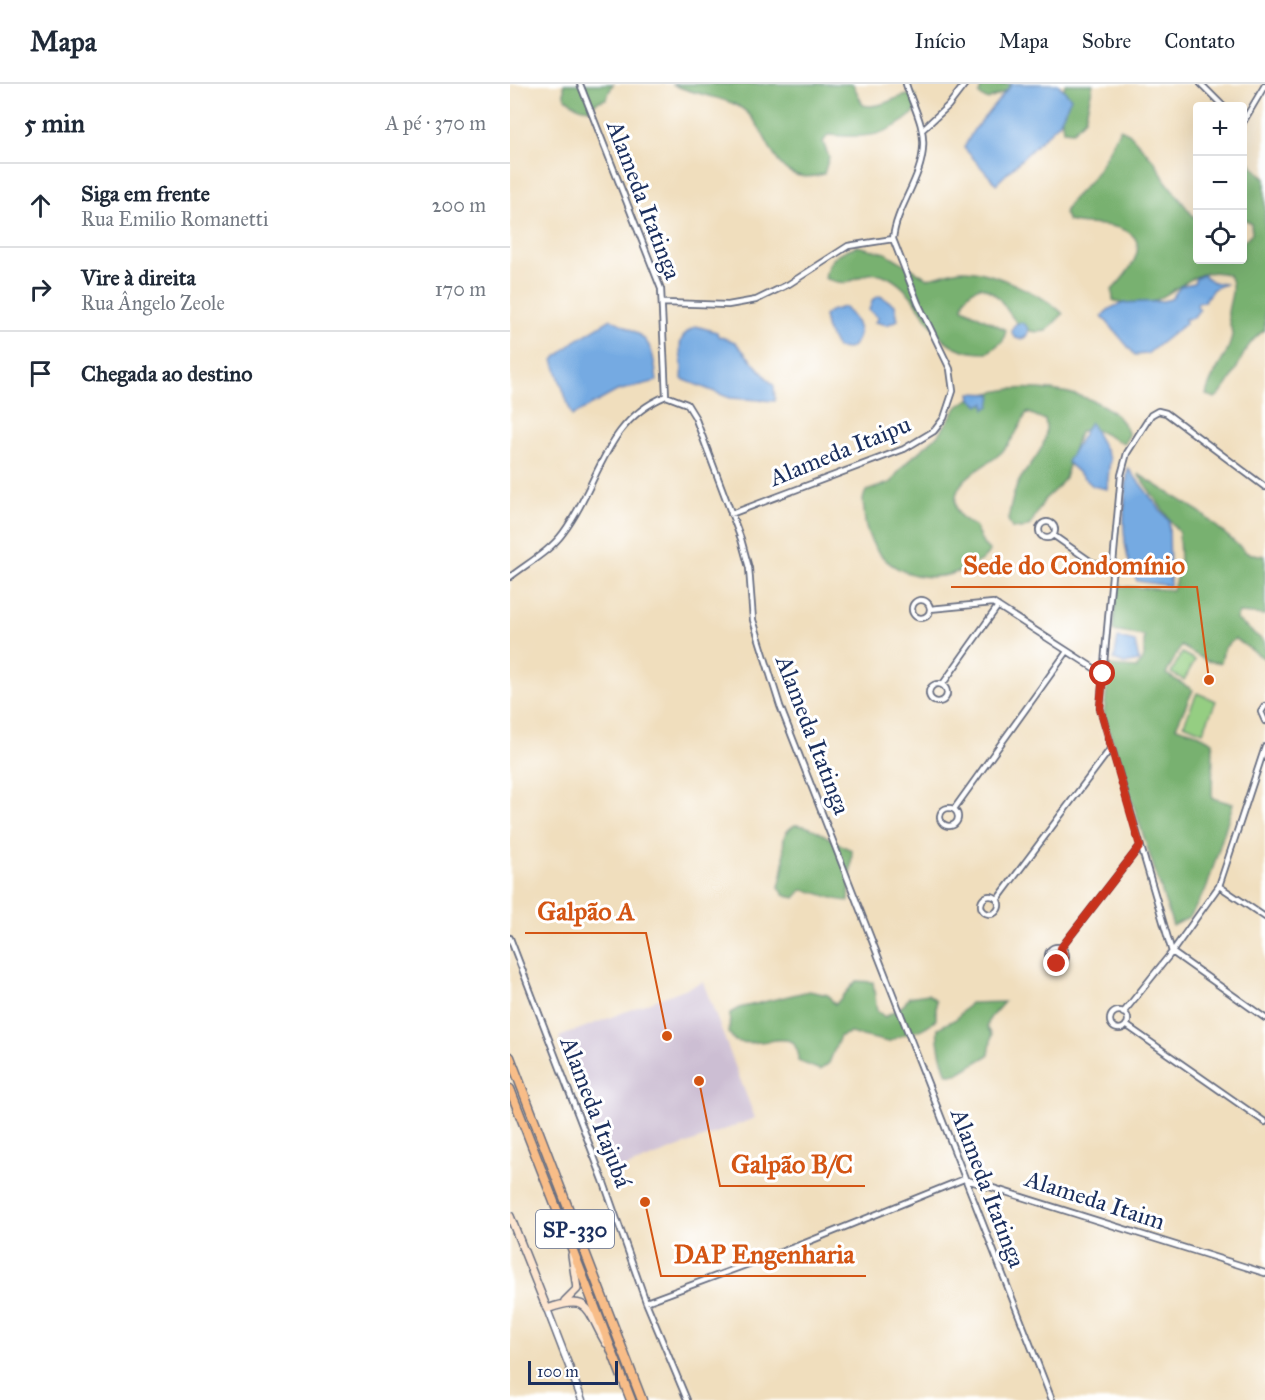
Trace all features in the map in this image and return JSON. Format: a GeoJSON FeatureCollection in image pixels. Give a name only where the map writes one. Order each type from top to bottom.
{"type":"FeatureCollection","features":[{"type":"Feature","properties":{"kind":"highway","name":"SP-330"},"geometry":{"type":"LineString","coordinates":[[510,1057],[642,1400]]}},
{"type":"Feature","properties":{"kind":"highway","name":"SP-330"},"geometry":{"type":"LineString","coordinates":[[510,1089],[631,1400]]}},
{"type":"Feature","properties":{"kind":"main road"},"geometry":{"type":"LineString","coordinates":[[511,1215],[547,1309],[575,1301],[584,1305],[615,1358]]}},
{"type":"Feature","properties":{"kind":"main road"},"geometry":{"type":"LineString","coordinates":[[562,1304],[577,1289],[570,1244]]}},
{"type":"Feature","properties":{"kind":"street","name":"Alameda Itatinga"},"geometry":{"type":"LineString","coordinates":[[580,84],[661,289],[664,303],[666,396],[679,400],[691,409],[732,514],[749,568],[753,620],[780,706],[1052,1400]]}},
{"type":"Feature","properties":{"kind":"street"},"geometry":{"type":"LineString","coordinates":[[664,303],[728,305],[756,300],[789,284],[848,246],[892,240],[894,224],[922,155],[922,130],[906,84]]}},
{"type":"Feature","properties":{"kind":"street"},"geometry":{"type":"LineString","coordinates":[[922,130],[948,106],[965,84]]}},
{"type":"Feature","properties":{"kind":"street"},"geometry":{"type":"LineString","coordinates":[[1201,84],[1219,102]]}},
{"type":"Feature","properties":{"kind":"street"},"geometry":{"type":"LineString","coordinates":[[1247,112],[1265,85]]}},
{"type":"Feature","properties":{"kind":"street"},"geometry":{"type":"LineString","coordinates":[[1259,95],[1265,92]]}},
{"type":"Feature","properties":{"kind":"street","name":"Alameda Itaipu"},"geometry":{"type":"LineString","coordinates":[[732,514],[904,448],[934,431],[944,418],[953,391],[950,369],[918,303],[892,240]]}},
{"type":"Feature","properties":{"kind":"street"},"geometry":{"type":"LineString","coordinates":[[510,577],[550,547],[565,531],[621,428],[644,406],[666,396]]}},
{"type":"Feature","properties":{"kind":"street"},"geometry":{"type":"LineString","coordinates":[[1265,487],[1166,412],[1155,412],[1139,431],[1123,462],[1100,708],[1172,952],[1265,1018]]}},
{"type":"Feature","properties":{"kind":"street"},"geometry":{"type":"LineString","coordinates":[[1053,535],[1090,561],[1113,572]]}},
{"type":"Feature","properties":{"kind":"street"},"geometry":{"type":"LineString","coordinates":[[930,609],[981,603],[998,606],[1066,653],[1103,674]]}},
{"type":"Feature","properties":{"kind":"street"},"geometry":{"type":"LineString","coordinates":[[942,685],[998,606]]}},
{"type":"Feature","properties":{"kind":"street"},"geometry":{"type":"LineString","coordinates":[[954,809],[1066,653]]}},
{"type":"Feature","properties":{"kind":"street"},"geometry":{"type":"LineString","coordinates":[[1265,706],[1261,712],[1265,720]]}},
{"type":"Feature","properties":{"kind":"street"},"geometry":{"type":"LineString","coordinates":[[1126,1025],[1118,1029],[1110,1022],[1112,1014],[1123,1012],[1172,952],[1219,886],[1265,747]]}},
{"type":"Feature","properties":{"kind":"street"},"geometry":{"type":"LineString","coordinates":[[997,900],[1111,748]]}},
{"type":"Feature","properties":{"kind":"street"},"geometry":{"type":"LineString","coordinates":[[1061,948],[1140,846]]}},
{"type":"Feature","properties":{"kind":"street"},"geometry":{"type":"LineString","coordinates":[[1219,886],[1265,917]]}},
{"type":"Feature","properties":{"kind":"street","name":"Alameda Itajubá"},"geometry":{"type":"LineString","coordinates":[[510,939],[603,1179],[646,1302],[687,1400]]}},
{"type":"Feature","properties":{"kind":"street"},"geometry":{"type":"LineString","coordinates":[[1123,1012],[1127,1017],[1126,1025]]}},
{"type":"Feature","properties":{"kind":"street"},"geometry":{"type":"LineString","coordinates":[[1126,1025],[1265,1122]]}},
{"type":"Feature","properties":{"kind":"street"},"geometry":{"type":"LineString","coordinates":[[646,1302],[805,1243],[964,1179]]}},
{"type":"Feature","properties":{"kind":"street","name":"Alameda Itaim"},"geometry":{"type":"LineString","coordinates":[[964,1179],[1265,1273]]}},
{"type":"Feature","properties":{"kind":"street"},"geometry":{"type":"LineString","coordinates":[[547,1309],[582,1400]]}},
{"type":"Feature","properties":{"kind":"shaded area"},"geometry":{"type":"Polygon","coordinates":[[[703,982],[755,1118],[611,1173],[559,1037],[703,982]]]}},
{"type":"Feature","properties":{"kind":"green space"},"geometry":{"type":"Polygon","coordinates":[[[564,84],[613,84],[606,99],[597,102],[589,109],[575,105],[564,96],[564,84]]]}},
{"type":"Feature","properties":{"kind":"green space"},"geometry":{"type":"Polygon","coordinates":[[[672,84],[853,84],[863,105],[883,104],[902,96],[916,95],[915,112],[894,127],[875,134],[828,135],[823,142],[829,157],[824,174],[805,177],[792,173],[781,165],[759,127],[750,115],[738,106],[672,84]]]}},
{"type":"Feature","properties":{"kind":"green space"},"geometry":{"type":"Polygon","coordinates":[[[982,84],[1021,84],[988,100],[979,95],[982,84]]]}},
{"type":"Feature","properties":{"kind":"green space"},"geometry":{"type":"Polygon","coordinates":[[[1065,84],[1093,84],[1085,119],[1073,131],[1063,130],[1060,106],[1065,84]]]}},
{"type":"Feature","properties":{"kind":"green space"},"geometry":{"type":"Polygon","coordinates":[[[1120,129],[1129,133],[1155,162],[1165,180],[1193,216],[1193,264],[1247,264],[1247,238],[1252,233],[1251,224],[1247,221],[1247,159],[1265,179],[1265,330],[1249,345],[1229,382],[1215,398],[1206,395],[1208,387],[1227,351],[1232,335],[1228,315],[1232,289],[1229,275],[1213,272],[1199,275],[1161,298],[1146,304],[1131,305],[1113,300],[1112,290],[1127,272],[1137,253],[1134,236],[1125,230],[1110,226],[1068,221],[1064,213],[1072,199],[1088,183],[1105,158],[1120,129]]]}},
{"type":"Feature","properties":{"kind":"green space"},"geometry":{"type":"Polygon","coordinates":[[[857,246],[886,253],[927,278],[966,270],[996,277],[1028,290],[1055,306],[1063,314],[1046,331],[1023,328],[998,298],[990,291],[980,287],[968,294],[963,308],[1006,330],[1003,341],[987,353],[967,351],[951,345],[940,335],[913,299],[888,277],[872,274],[842,283],[825,278],[828,266],[835,257],[857,246]]]}},
{"type":"Feature","properties":{"kind":"green space"},"geometry":{"type":"Polygon","coordinates":[[[1010,389],[1043,389],[1095,401],[1121,421],[1129,435],[1124,443],[1096,430],[1079,432],[1065,478],[1045,499],[1030,525],[1022,529],[1012,528],[1008,520],[1015,491],[1041,449],[1046,436],[1045,420],[1027,412],[1016,433],[1002,452],[971,474],[959,488],[956,497],[959,514],[975,526],[983,544],[990,551],[988,554],[969,567],[951,574],[933,577],[900,570],[875,548],[867,532],[863,502],[866,491],[892,482],[902,467],[942,430],[961,404],[991,392],[1010,389]]]}},
{"type":"Feature","properties":{"kind":"green space"},"geometry":{"type":"Polygon","coordinates":[[[1138,474],[1200,512],[1247,553],[1265,556],[1265,615],[1239,613],[1236,619],[1265,642],[1265,659],[1235,639],[1224,648],[1221,663],[1207,661],[1181,646],[1166,674],[1193,690],[1176,727],[1194,732],[1213,742],[1212,798],[1233,804],[1207,887],[1190,917],[1173,926],[1104,715],[1109,666],[1137,668],[1144,657],[1144,636],[1113,631],[1117,586],[1173,590],[1180,563],[1179,533],[1138,474]]]}},
{"type":"Feature","properties":{"kind":"green space"},"geometry":{"type":"Polygon","coordinates":[[[1182,653],[1195,660],[1184,680],[1171,673],[1182,653]]]}},
{"type":"Feature","properties":{"kind":"green space"},"geometry":{"type":"Polygon","coordinates":[[[1197,693],[1216,701],[1203,732],[1184,724],[1197,693]]]}},
{"type":"Feature","properties":{"kind":"green space"},"geometry":{"type":"Polygon","coordinates":[[[795,825],[817,831],[852,850],[849,901],[802,890],[795,898],[784,895],[779,887],[784,863],[784,837],[795,825]]]}},
{"type":"Feature","properties":{"kind":"green space"},"geometry":{"type":"Polygon","coordinates":[[[856,981],[873,982],[877,1011],[885,1017],[904,1005],[909,997],[928,994],[936,1000],[936,1019],[919,1030],[888,1042],[850,1033],[840,1036],[829,1063],[820,1070],[798,1061],[798,1052],[793,1042],[787,1040],[751,1043],[735,1041],[729,1033],[730,1013],[739,1008],[809,991],[828,995],[835,1005],[856,981]]]}},
{"type":"Feature","properties":{"kind":"green space"},"geometry":{"type":"Polygon","coordinates":[[[1004,1002],[990,1018],[987,1027],[992,1035],[989,1055],[957,1074],[947,1074],[940,1051],[938,1028],[956,1019],[970,1003],[1004,1002]]]}},
{"type":"Feature","properties":{"kind":"water"},"geometry":{"type":"Polygon","coordinates":[[[1012,84],[1058,84],[1071,98],[1059,123],[996,184],[964,148],[973,131],[1012,84]]]}},
{"type":"Feature","properties":{"kind":"water"},"geometry":{"type":"Polygon","coordinates":[[[1203,275],[1213,282],[1225,284],[1213,289],[1204,302],[1198,302],[1197,306],[1200,309],[1193,318],[1185,319],[1186,323],[1147,354],[1135,355],[1102,316],[1117,305],[1171,299],[1181,286],[1194,283],[1196,278],[1203,275]]]}},
{"type":"Feature","properties":{"kind":"water"},"geometry":{"type":"Polygon","coordinates":[[[880,296],[895,305],[898,320],[887,325],[875,322],[878,318],[869,310],[873,299],[880,296]]]}},
{"type":"Feature","properties":{"kind":"water"},"geometry":{"type":"Polygon","coordinates":[[[844,307],[853,317],[859,333],[855,344],[849,349],[837,348],[827,330],[824,316],[830,311],[844,307]]]}},
{"type":"Feature","properties":{"kind":"water"},"geometry":{"type":"Polygon","coordinates":[[[611,319],[633,330],[646,341],[653,356],[657,381],[617,391],[572,416],[553,360],[575,341],[611,319]]]}},
{"type":"Feature","properties":{"kind":"water"},"geometry":{"type":"Polygon","coordinates":[[[1017,323],[1023,323],[1028,331],[1026,337],[1017,339],[1012,334],[1012,328],[1017,323]]]}},
{"type":"Feature","properties":{"kind":"water"},"geometry":{"type":"Polygon","coordinates":[[[696,326],[717,332],[718,336],[735,342],[774,386],[775,401],[730,398],[682,379],[680,343],[683,337],[696,326]]]}},
{"type":"Feature","properties":{"kind":"water"},"geometry":{"type":"Polygon","coordinates":[[[970,393],[992,394],[990,406],[985,409],[985,403],[979,405],[971,399],[970,393]]]}},
{"type":"Feature","properties":{"kind":"water"},"geometry":{"type":"Polygon","coordinates":[[[1090,422],[1110,459],[1107,489],[1093,486],[1067,462],[1090,422]]]}},
{"type":"Feature","properties":{"kind":"water"},"geometry":{"type":"Polygon","coordinates":[[[1128,468],[1169,521],[1170,586],[1137,581],[1131,568],[1124,526],[1128,468]]]}},
{"type":"Feature","properties":{"kind":"water"},"geometry":{"type":"Polygon","coordinates":[[[1118,638],[1135,642],[1139,661],[1124,664],[1114,660],[1118,638]]]}},
{"type":"Feature","properties":{"kind":"place","name":"Sede do Condomínio"},"geometry":{"type":"Point","coordinates":[1209,680]}},
{"type":"Feature","properties":{"kind":"place","name":"Galpão A"},"geometry":{"type":"Point","coordinates":[667,1036]}},
{"type":"Feature","properties":{"kind":"place","name":"Galpão B/C"},"geometry":{"type":"Point","coordinates":[699,1081]}},
{"type":"Feature","properties":{"kind":"place","name":"DAP Engenharia"},"geometry":{"type":"Point","coordinates":[645,1202]}},
{"type":"Feature","properties":{"kind":"route"},"geometry":{"type":"LineString","coordinates":[[1057,964],[1064,961],[1066,955],[1061,948],[1140,846],[1100,708],[1103,674]]}}]}
